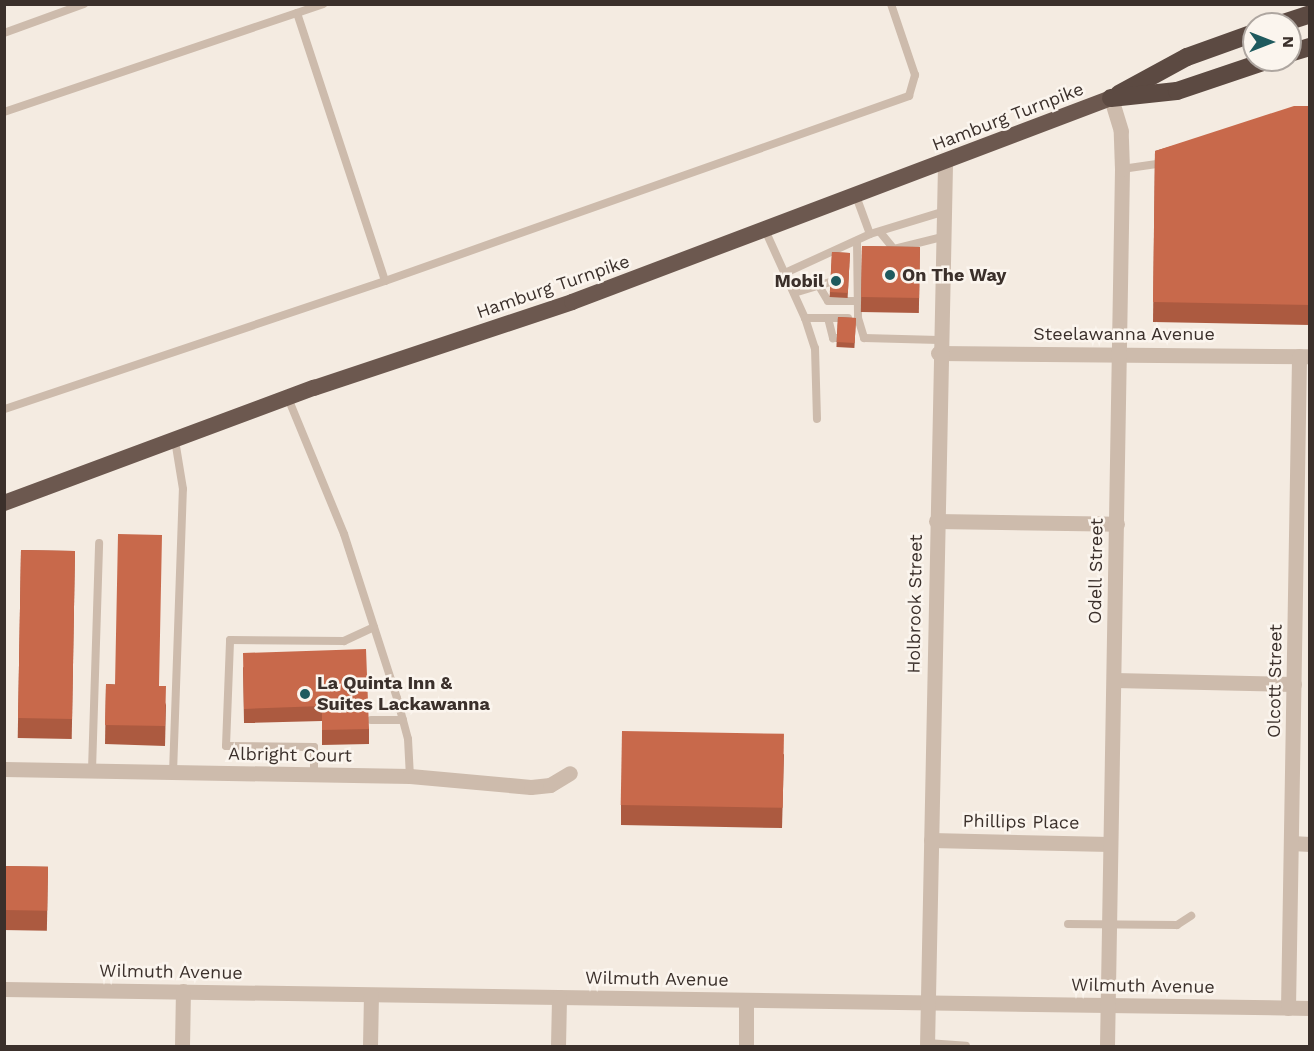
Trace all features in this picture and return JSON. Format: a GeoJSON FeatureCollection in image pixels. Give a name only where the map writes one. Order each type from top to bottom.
{"type":"FeatureCollection","features":[{"type":"Feature","properties":{"kind":"highway"},"geometry":{"type":"LineString","coordinates":[[1111,98],[1186,57],[1242,37]]}},
{"type":"Feature","properties":{"kind":"highway"},"geometry":{"type":"LineString","coordinates":[[1111,98],[1178,91],[1242,69]]}},
{"type":"Feature","properties":{"kind":"highway","name":"Hamburg Turnpike"},"geometry":{"type":"LineString","coordinates":[[4,503],[288,398],[572,302],[945,163],[1111,98]]}},
{"type":"Feature","properties":{"kind":"street","name":"Odell Street"},"geometry":{"type":"LineString","coordinates":[[1107,1047],[1122,169],[1121,131],[1111,98]]}},
{"type":"Feature","properties":{"kind":"street","name":"Holbrook Street"},"geometry":{"type":"LineString","coordinates":[[927,1045],[938,347],[945,163]]}},
{"type":"Feature","properties":{"kind":"street","name":"Steelawanna Avenue"},"geometry":{"type":"LineString","coordinates":[[938,347],[1304,356]]}},
{"type":"Feature","properties":{"kind":"street","name":"Olcott Street"},"geometry":{"type":"LineString","coordinates":[[1288,1008],[1294,684],[1304,528],[1304,356]]}},
{"type":"Feature","properties":{"kind":"street"},"geometry":{"type":"LineString","coordinates":[[936,521],[1117,524]]}},
{"type":"Feature","properties":{"kind":"street"},"geometry":{"type":"LineString","coordinates":[[1113,680],[1294,684]]}},
{"type":"Feature","properties":{"kind":"street","name":"Albright Court"},"geometry":{"type":"LineString","coordinates":[[4,769],[410,776],[531,788],[550,785],[570,772]]}},
{"type":"Feature","properties":{"kind":"street","name":"Phillips Place"},"geometry":{"type":"LineString","coordinates":[[931,840],[1110,844]]}},
{"type":"Feature","properties":{"kind":"street"},"geometry":{"type":"LineString","coordinates":[[1291,843],[1310,844]]}},
{"type":"Feature","properties":{"kind":"street","name":"Wilmuth Avenue"},"geometry":{"type":"LineString","coordinates":[[4,989],[1310,1008]]}},
{"type":"Feature","properties":{"kind":"street"},"geometry":{"type":"LineString","coordinates":[[182,1047],[183,991]]}},
{"type":"Feature","properties":{"kind":"street"},"geometry":{"type":"LineString","coordinates":[[370,1047],[371,994]]}},
{"type":"Feature","properties":{"kind":"street"},"geometry":{"type":"LineString","coordinates":[[558,1047],[559,997]]}},
{"type":"Feature","properties":{"kind":"street"},"geometry":{"type":"LineString","coordinates":[[746,1000],[746,1047]]}},
{"type":"Feature","properties":{"kind":"lane"},"geometry":{"type":"LineString","coordinates":[[4,33],[84,4]]}},
{"type":"Feature","properties":{"kind":"lane"},"geometry":{"type":"LineString","coordinates":[[4,112],[323,4]]}},
{"type":"Feature","properties":{"kind":"lane"},"geometry":{"type":"LineString","coordinates":[[4,409],[385,280],[909,96],[915,75],[891,4]]}},
{"type":"Feature","properties":{"kind":"lane"},"geometry":{"type":"LineString","coordinates":[[297,13],[385,280]]}},
{"type":"Feature","properties":{"kind":"lane"},"geometry":{"type":"LineString","coordinates":[[1122,169],[1150,167],[1172,160]]}},
{"type":"Feature","properties":{"kind":"lane"},"geometry":{"type":"LineString","coordinates":[[856,196],[870,234]]}},
{"type":"Feature","properties":{"kind":"lane"},"geometry":{"type":"LineString","coordinates":[[785,273],[857,242],[870,234],[942,212]]}},
{"type":"Feature","properties":{"kind":"lane"},"geometry":{"type":"LineString","coordinates":[[765,230],[805,318],[815,348],[817,419]]}},
{"type":"Feature","properties":{"kind":"lane"},"geometry":{"type":"LineString","coordinates":[[880,232],[894,249],[942,237]]}},
{"type":"Feature","properties":{"kind":"lane"},"geometry":{"type":"LineString","coordinates":[[857,242],[852,277],[857,301],[860,338],[938,347]]}},
{"type":"Feature","properties":{"kind":"lane"},"geometry":{"type":"LineString","coordinates":[[794,293],[831,282]]}},
{"type":"Feature","properties":{"kind":"lane"},"geometry":{"type":"LineString","coordinates":[[819,286],[828,301],[857,301]]}},
{"type":"Feature","properties":{"kind":"lane"},"geometry":{"type":"LineString","coordinates":[[805,318],[858,318]]}},
{"type":"Feature","properties":{"kind":"lane"},"geometry":{"type":"LineString","coordinates":[[828,318],[833,338],[838,338]]}},
{"type":"Feature","properties":{"kind":"lane"},"geometry":{"type":"LineString","coordinates":[[288,398],[344,534],[403,720],[410,776]]}},
{"type":"Feature","properties":{"kind":"lane"},"geometry":{"type":"LineString","coordinates":[[173,773],[183,489],[175,440]]}},
{"type":"Feature","properties":{"kind":"lane"},"geometry":{"type":"LineString","coordinates":[[92,770],[99,543]]}},
{"type":"Feature","properties":{"kind":"lane"},"geometry":{"type":"LineString","coordinates":[[314,774],[314,747],[226,746],[230,640],[344,641],[374,627]]}},
{"type":"Feature","properties":{"kind":"lane"},"geometry":{"type":"LineString","coordinates":[[371,720],[403,720]]}},
{"type":"Feature","properties":{"kind":"lane"},"geometry":{"type":"LineString","coordinates":[[1068,924],[1177,926],[1191,916]]}},
{"type":"Feature","properties":{"kind":"lane"},"geometry":{"type":"LineString","coordinates":[[927,1045],[966,1047]]}},
{"type":"Feature","properties":{"kind":"building"},"geometry":{"type":"Polygon","coordinates":[[[1294,106],[1310,106],[1310,305],[1153,302],[1155,151],[1294,106]]]}},
{"type":"Feature","properties":{"kind":"building"},"geometry":{"type":"Polygon","coordinates":[[[862,246],[920,247],[919,298],[861,297],[862,246]]]}},
{"type":"Feature","properties":{"kind":"building"},"geometry":{"type":"Polygon","coordinates":[[[832,252],[850,253],[848,293],[830,292],[832,252]]]}},
{"type":"Feature","properties":{"kind":"building"},"geometry":{"type":"Polygon","coordinates":[[[838,317],[856,318],[855,343],[837,342],[838,317]]]}},
{"type":"Feature","properties":{"kind":"building"},"geometry":{"type":"Polygon","coordinates":[[[118,534],[162,535],[159,686],[166,686],[165,726],[105,725],[106,684],[115,685],[118,534]]]}},
{"type":"Feature","properties":{"kind":"building"},"geometry":{"type":"Polygon","coordinates":[[[21,550],[75,551],[72,719],[18,718],[21,550]]]}},
{"type":"Feature","properties":{"kind":"building","name":"La Quinta Inn & Suites Lackawanna"},"geometry":{"type":"Polygon","coordinates":[[[366,649],[369,729],[322,730],[322,706],[244,709],[243,653],[366,649]]]}},
{"type":"Feature","properties":{"kind":"building"},"geometry":{"type":"Polygon","coordinates":[[[622,731],[784,734],[783,808],[621,805],[622,731]]]}},
{"type":"Feature","properties":{"kind":"building"},"geometry":{"type":"Polygon","coordinates":[[[4,866],[48,867],[47,911],[4,910],[4,866]]]}},
{"type":"Feature","properties":{"kind":"place","name":"On The Way"},"geometry":{"type":"Point","coordinates":[890,275]}},
{"type":"Feature","properties":{"kind":"place","name":"Mobil"},"geometry":{"type":"Point","coordinates":[836,281]}},
{"type":"Feature","properties":{"kind":"place","name":"La Quinta Inn & Suites Lackawanna"},"geometry":{"type":"Point","coordinates":[305,694]}}]}
